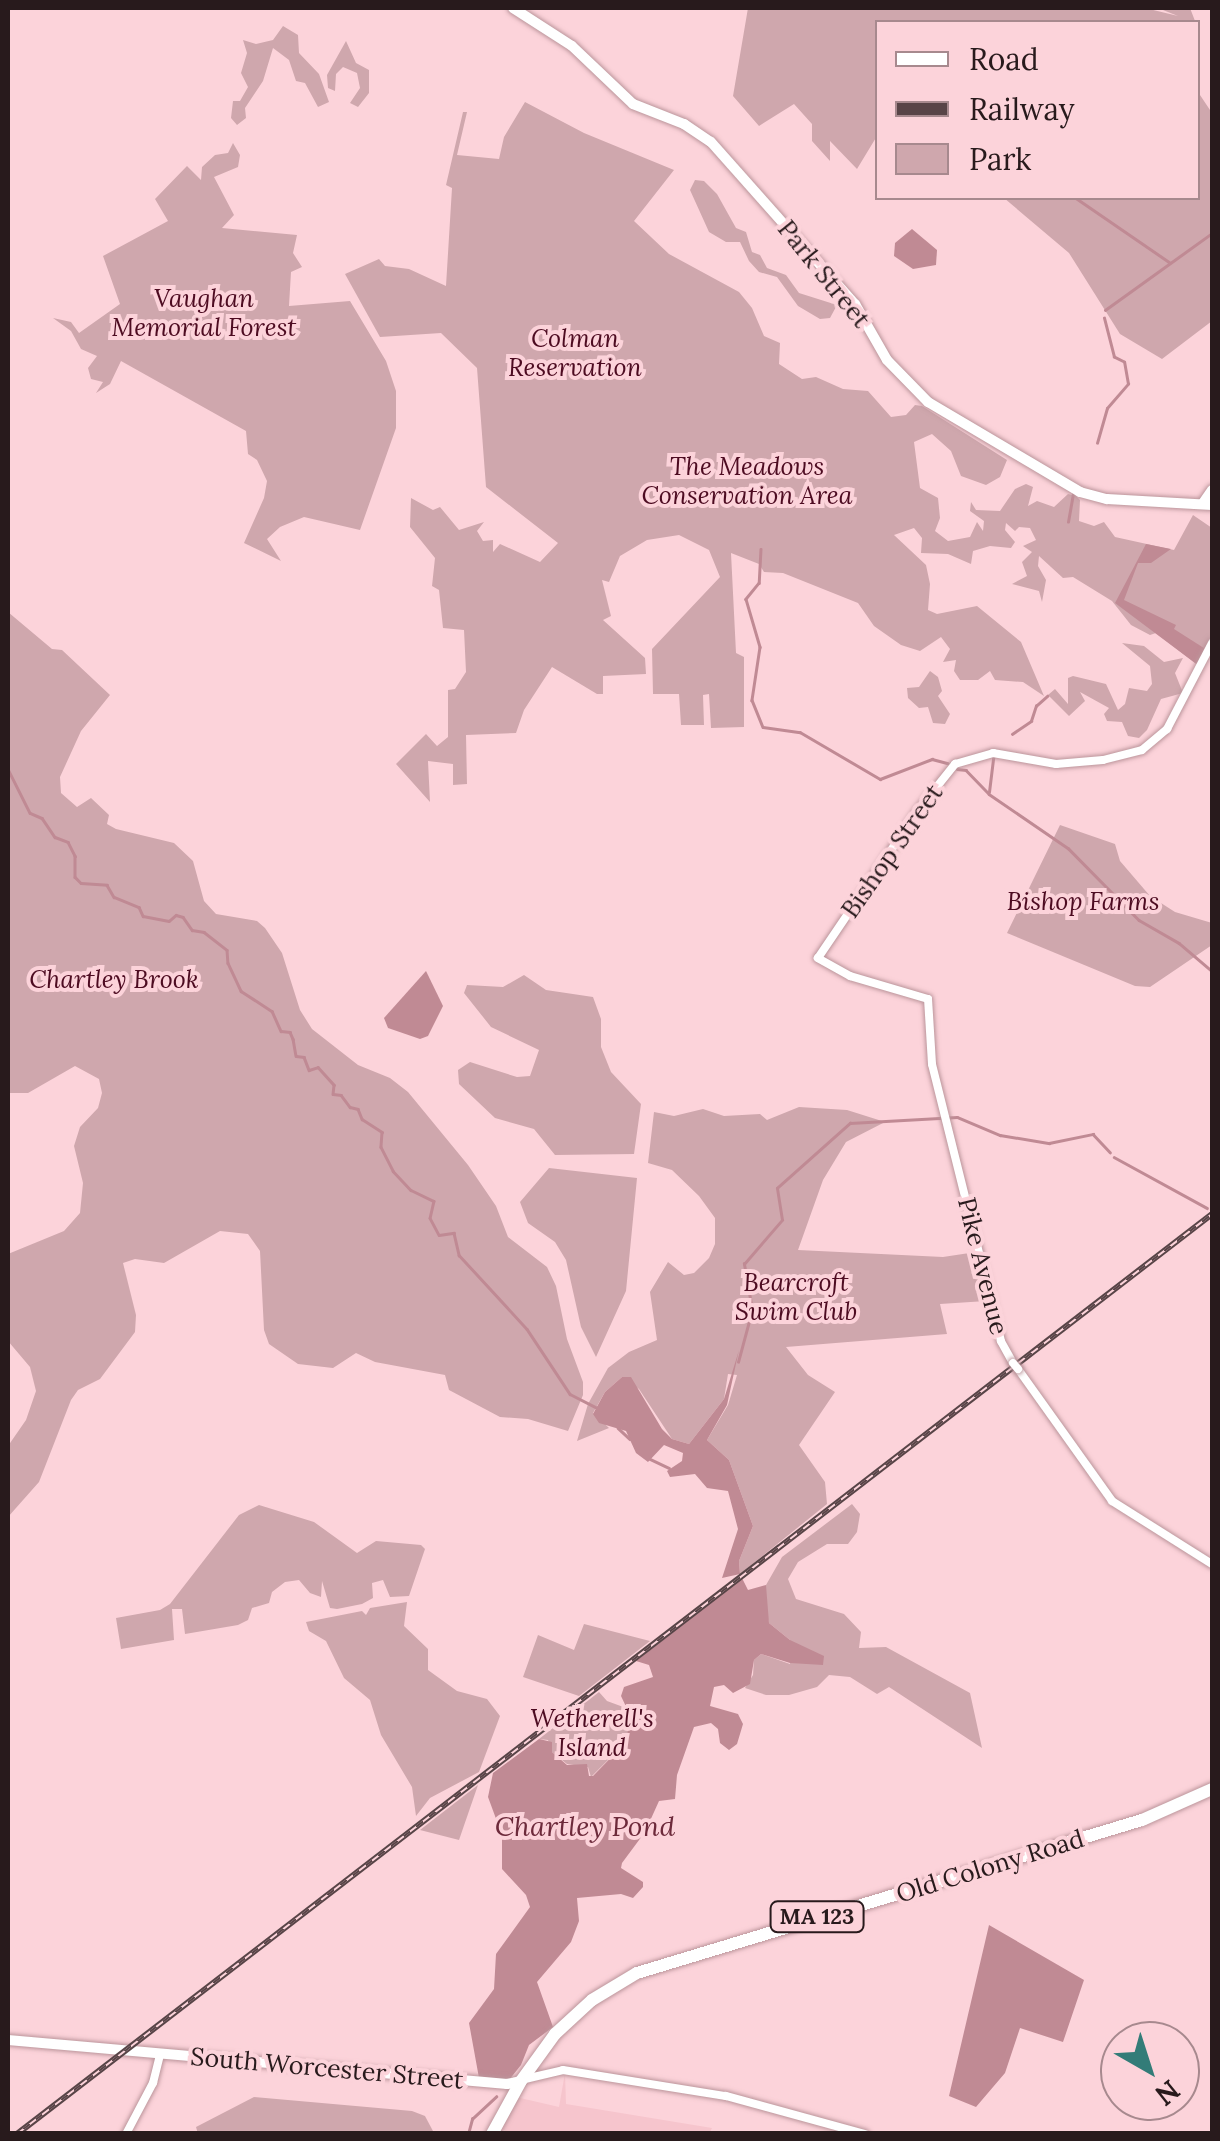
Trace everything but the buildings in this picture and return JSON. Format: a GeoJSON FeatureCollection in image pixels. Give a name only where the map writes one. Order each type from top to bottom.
{"type":"FeatureCollection","features":[{"type":"Feature","properties":{"kind":"highway","name":"Old Colony Road"},"geometry":{"type":"LineString","coordinates":[[521,2081],[547,2044],[578,2012],[608,1988],[646,1970],[1152,1817],[1212,1789]]}},
{"type":"Feature","properties":{"kind":"highway","name":"MA 123"},"geometry":{"type":"LineString","coordinates":[[492,2134],[521,2081]]}},
{"type":"Feature","properties":{"kind":"main road","name":"Park Street"},"geometry":{"type":"LineString","coordinates":[[513,8],[572,46],[633,104],[684,124],[711,142],[855,304],[887,360],[920,397],[1080,492],[1106,499],[1208,504]]}},
{"type":"Feature","properties":{"kind":"main road"},"geometry":{"type":"LineString","coordinates":[[1208,504],[1212,490]]}},
{"type":"Feature","properties":{"kind":"main road"},"geometry":{"type":"LineString","coordinates":[[8,2040],[160,2054]]}},
{"type":"Feature","properties":{"kind":"main road","name":"South Worcester Street"},"geometry":{"type":"LineString","coordinates":[[160,2054],[506,2084],[521,2081]]}},
{"type":"Feature","properties":{"kind":"street","name":"Bishop Street"},"geometry":{"type":"LineString","coordinates":[[818,958],[919,809],[955,764],[993,752],[1056,764],[1103,760],[1142,750],[1167,729],[1212,643]]}},
{"type":"Feature","properties":{"kind":"street","name":"Pike Avenue"},"geometry":{"type":"LineString","coordinates":[[818,958],[861,980],[926,997],[931,1014],[932,1064],[1000,1341],[1107,1496],[1212,1564]]}},
{"type":"Feature","properties":{"kind":"street","name":"South Worcester Street"},"geometry":{"type":"LineString","coordinates":[[126,2134],[154,2080],[160,2054]]}},
{"type":"Feature","properties":{"kind":"street"},"geometry":{"type":"LineString","coordinates":[[521,2081],[532,2074],[563,2070],[726,2096],[865,2134]]}},
{"type":"Feature","properties":{"kind":"shaded area"},"geometry":{"type":"Polygon","coordinates":[[[912,229],[937,250],[936,265],[913,269],[894,256],[895,243],[912,229]]]}},
{"type":"Feature","properties":{"kind":"shaded area"},"geometry":{"type":"Polygon","coordinates":[[[1146,544],[1171,549],[1151,563],[1138,563],[1124,600],[1176,625],[1174,629],[1207,650],[1199,666],[1115,603],[1146,544]]]}},
{"type":"Feature","properties":{"kind":"shaded area"},"geometry":{"type":"Polygon","coordinates":[[[426,971],[443,1006],[428,1036],[420,1039],[388,1028],[384,1018],[426,971]]]}},
{"type":"Feature","properties":{"kind":"shaded area"},"geometry":{"type":"Polygon","coordinates":[[[739,1350],[727,1405],[707,1440],[729,1460],[753,1526],[739,1561],[740,1574],[722,1578],[738,1529],[728,1491],[707,1488],[695,1474],[670,1477],[667,1471],[682,1461],[683,1453],[664,1445],[648,1462],[636,1453],[626,1431],[599,1423],[593,1414],[605,1392],[622,1377],[631,1377],[662,1429],[672,1439],[689,1444],[724,1399],[739,1350]]]}},
{"type":"Feature","properties":{"kind":"shaded area","name":"Chartley Pond"},"geometry":{"type":"Polygon","coordinates":[[[742,1578],[748,1590],[766,1585],[769,1623],[790,1640],[824,1656],[823,1665],[790,1663],[761,1654],[754,1660],[750,1684],[733,1693],[724,1685],[714,1687],[710,1706],[738,1714],[743,1724],[737,1744],[729,1750],[720,1743],[718,1729],[711,1723],[694,1727],[677,1775],[675,1799],[659,1801],[645,1832],[622,1863],[621,1868],[643,1882],[643,1887],[633,1898],[621,1894],[577,1898],[579,1921],[571,1942],[537,1982],[553,2027],[529,2045],[509,2080],[479,2078],[469,2023],[494,1989],[496,1954],[530,1907],[526,1895],[502,1869],[502,1835],[488,1797],[493,1773],[539,1739],[552,1742],[552,1752],[567,1765],[587,1764],[589,1776],[593,1776],[627,1741],[629,1713],[621,1696],[624,1687],[653,1677],[649,1665],[636,1661],[742,1578]]]}},
{"type":"Feature","properties":{"kind":"shaded area"},"geometry":{"type":"Polygon","coordinates":[[[989,1925],[1084,1980],[1063,2042],[1020,2028],[1005,2073],[976,2107],[949,2096],[989,1925]]]}},
{"type":"Feature","properties":{"kind":"shaded area"},"geometry":{"type":"Polygon","coordinates":[[[565,2073],[566,2104],[712,2128],[709,2134],[512,2134],[500,2128],[516,2097],[559,2107],[565,2073]]]}},
{"type":"Feature","properties":{"kind":"green space"},"geometry":{"type":"Polygon","coordinates":[[[748,8],[1145,8],[1178,16],[1158,8],[1190,8],[1195,20],[875,20],[875,139],[857,169],[830,141],[830,161],[812,141],[812,124],[794,104],[759,126],[733,96],[748,8]]]}},
{"type":"Feature","properties":{"kind":"green space"},"geometry":{"type":"Polygon","coordinates":[[[283,26],[298,35],[299,53],[319,74],[329,102],[318,107],[305,83],[296,81],[289,60],[273,48],[263,81],[245,108],[246,118],[237,125],[231,118],[233,101],[240,101],[248,87],[241,73],[247,53],[243,40],[256,44],[273,40],[283,26]]]}},
{"type":"Feature","properties":{"kind":"green space"},"geometry":{"type":"Polygon","coordinates":[[[346,41],[356,63],[369,70],[369,93],[358,107],[350,103],[360,88],[357,73],[343,67],[336,74],[335,91],[328,88],[327,75],[346,41]]]}},
{"type":"Feature","properties":{"kind":"green space"},"geometry":{"type":"Polygon","coordinates":[[[1200,95],[1212,113],[1212,321],[1162,359],[1120,334],[1069,253],[1006,200],[1200,200],[1200,95]]]}},
{"type":"Feature","properties":{"kind":"green space"},"geometry":{"type":"Polygon","coordinates":[[[525,102],[584,133],[674,170],[634,221],[669,254],[739,292],[752,308],[764,336],[780,343],[779,364],[802,379],[816,377],[843,389],[868,391],[891,417],[906,415],[915,405],[922,406],[1007,460],[1000,477],[986,485],[961,476],[951,451],[932,434],[914,442],[920,488],[938,498],[940,518],[935,531],[948,541],[970,537],[977,522],[983,531],[984,521],[970,511],[971,502],[976,510],[1000,511],[1015,489],[1026,484],[1033,487],[1028,506],[1037,501],[1054,507],[1068,494],[1076,496],[1080,500],[1079,521],[1094,526],[1104,522],[1115,537],[1174,550],[1193,515],[1212,528],[1212,637],[1199,666],[1156,633],[1150,635],[1131,625],[1112,601],[1073,577],[1063,578],[1039,556],[1038,566],[1046,580],[1042,602],[1039,591],[1012,584],[1027,576],[1022,562],[1032,552],[1023,546],[1036,540],[1030,528],[1019,527],[1015,531],[1006,523],[1005,530],[1015,542],[1011,548],[990,546],[973,551],[971,564],[948,554],[921,553],[922,538],[914,528],[894,535],[926,565],[930,584],[928,610],[937,614],[977,606],[1021,642],[1044,696],[1023,682],[995,680],[990,671],[978,680],[960,680],[954,671],[956,660],[943,662],[950,649],[941,637],[920,651],[901,645],[874,626],[858,603],[783,573],[764,572],[759,564],[731,553],[736,653],[744,657],[744,727],[711,728],[709,694],[703,695],[704,725],[681,725],[679,694],[653,694],[652,649],[720,577],[709,550],[679,535],[647,540],[620,556],[609,582],[602,580],[611,616],[603,620],[645,658],[646,674],[603,676],[603,694],[597,694],[552,667],[524,710],[516,733],[466,735],[467,784],[453,785],[453,764],[428,761],[430,802],[396,764],[426,734],[437,746],[448,737],[448,690],[455,689],[466,672],[464,630],[443,628],[439,590],[432,586],[435,558],[410,527],[411,498],[433,510],[440,507],[459,530],[484,522],[477,531],[483,541],[493,540],[493,552],[500,544],[540,562],[558,543],[486,487],[477,368],[441,333],[380,337],[345,274],[379,259],[385,266],[409,269],[446,286],[452,188],[446,185],[463,112],[467,112],[457,155],[499,159],[504,137],[525,102]]]}},
{"type":"Feature","properties":{"kind":"green space","name":"Vaughan Memorial Forest"},"geometry":{"type":"Polygon","coordinates":[[[233,143],[240,155],[238,167],[214,177],[234,215],[222,228],[297,235],[293,253],[302,267],[291,272],[289,306],[350,301],[386,361],[396,391],[396,428],[360,530],[304,517],[280,527],[267,539],[281,561],[244,543],[264,498],[267,481],[257,460],[248,454],[246,431],[121,361],[110,384],[96,393],[103,382],[91,379],[88,368],[97,356],[81,349],[71,331],[53,318],[71,322],[79,333],[120,304],[103,256],[168,221],[155,199],[187,166],[201,180],[202,167],[215,155],[228,153],[233,143]]]}},
{"type":"Feature","properties":{"kind":"green space"},"geometry":{"type":"Polygon","coordinates":[[[695,180],[704,181],[717,194],[736,228],[746,232],[752,252],[760,255],[767,268],[786,275],[799,293],[837,305],[830,318],[820,319],[798,306],[777,277],[759,272],[749,261],[740,242],[726,242],[709,232],[690,190],[695,180]]]}},
{"type":"Feature","properties":{"kind":"green space"},"geometry":{"type":"Polygon","coordinates":[[[8,612],[52,649],[62,650],[110,695],[81,731],[60,777],[61,793],[77,807],[91,798],[109,815],[107,824],[116,829],[174,843],[193,861],[204,901],[216,914],[257,921],[265,928],[282,953],[300,1010],[312,1029],[358,1065],[390,1078],[408,1092],[468,1165],[496,1206],[508,1237],[547,1267],[583,1382],[583,1395],[568,1431],[528,1419],[500,1417],[449,1390],[445,1375],[375,1362],[356,1353],[333,1368],[298,1364],[269,1344],[264,1330],[260,1251],[248,1234],[220,1231],[164,1263],[135,1259],[123,1263],[136,1315],[135,1332],[100,1379],[78,1390],[71,1400],[39,1482],[8,1517],[8,1446],[26,1420],[36,1391],[30,1367],[8,1341],[8,1254],[64,1231],[80,1213],[83,1183],[74,1146],[80,1127],[98,1108],[102,1093],[99,1079],[75,1066],[28,1093],[8,1093],[8,612]]]}},
{"type":"Feature","properties":{"kind":"green space"},"geometry":{"type":"Polygon","coordinates":[[[1122,643],[1144,646],[1164,662],[1183,658],[1175,673],[1183,693],[1161,699],[1147,730],[1139,738],[1128,736],[1122,722],[1107,721],[1104,714],[1109,708],[1080,692],[1085,701],[1069,716],[1048,695],[1055,689],[1068,704],[1068,678],[1073,676],[1106,684],[1118,710],[1125,704],[1129,688],[1147,691],[1152,684],[1150,666],[1122,643]]]}},
{"type":"Feature","properties":{"kind":"green space"},"geometry":{"type":"Polygon","coordinates":[[[930,671],[938,677],[942,691],[938,696],[950,714],[945,724],[933,723],[928,707],[919,708],[908,698],[907,688],[919,687],[930,671]]]}},
{"type":"Feature","properties":{"kind":"green space","name":"Bishop Farms"},"geometry":{"type":"Polygon","coordinates":[[[1060,825],[1115,844],[1120,861],[1150,896],[1175,912],[1212,923],[1212,945],[1150,987],[1135,986],[1007,933],[1060,825]]]}},
{"type":"Feature","properties":{"kind":"green space"},"geometry":{"type":"Polygon","coordinates":[[[524,975],[546,990],[593,997],[601,1019],[601,1047],[611,1072],[641,1104],[634,1154],[555,1155],[534,1129],[495,1118],[459,1084],[458,1070],[470,1062],[517,1077],[530,1076],[539,1050],[491,1027],[464,993],[467,985],[503,987],[524,975]]]}},
{"type":"Feature","properties":{"kind":"green space","name":"Bearcroft Swim Club"},"geometry":{"type":"Polygon","coordinates":[[[799,1107],[847,1110],[885,1122],[846,1142],[823,1180],[798,1250],[943,1257],[976,1252],[986,1301],[940,1304],[947,1334],[786,1347],[808,1375],[835,1392],[799,1445],[825,1482],[827,1504],[740,1574],[739,1561],[753,1526],[729,1460],[707,1440],[728,1405],[737,1375],[728,1374],[724,1399],[689,1444],[672,1439],[639,1389],[622,1377],[605,1392],[593,1413],[609,1428],[577,1441],[588,1404],[608,1368],[629,1352],[657,1340],[650,1292],[668,1262],[684,1275],[694,1273],[709,1258],[715,1244],[715,1218],[699,1196],[672,1170],[648,1163],[654,1112],[674,1116],[703,1109],[724,1116],[760,1114],[767,1120],[799,1107]]]}},
{"type":"Feature","properties":{"kind":"green space"},"geometry":{"type":"Polygon","coordinates":[[[549,1168],[637,1178],[626,1291],[596,1357],[581,1327],[566,1260],[555,1242],[528,1223],[520,1202],[549,1168]]]}},
{"type":"Feature","properties":{"kind":"green space"},"geometry":{"type":"Polygon","coordinates":[[[852,1504],[860,1514],[857,1532],[848,1544],[827,1544],[798,1562],[788,1579],[796,1599],[844,1614],[861,1632],[859,1648],[886,1647],[970,1693],[982,1748],[889,1687],[877,1694],[850,1677],[829,1675],[817,1687],[789,1695],[766,1695],[745,1688],[753,1675],[754,1660],[761,1654],[790,1664],[790,1640],[769,1623],[765,1607],[766,1585],[782,1557],[852,1504]]]}},
{"type":"Feature","properties":{"kind":"green space"},"geometry":{"type":"Polygon","coordinates":[[[259,1505],[314,1522],[357,1553],[376,1541],[421,1545],[425,1549],[409,1596],[390,1597],[383,1580],[372,1583],[373,1598],[337,1609],[330,1608],[322,1581],[321,1597],[310,1593],[299,1580],[285,1582],[272,1592],[269,1603],[252,1608],[248,1620],[238,1625],[185,1634],[182,1609],[172,1609],[174,1640],[121,1649],[116,1618],[160,1610],[170,1604],[239,1515],[259,1505]]]}},
{"type":"Feature","properties":{"kind":"green space"},"geometry":{"type":"Polygon","coordinates":[[[407,1602],[404,1626],[428,1649],[428,1670],[457,1691],[487,1699],[500,1716],[479,1772],[430,1798],[416,1816],[412,1787],[381,1735],[370,1700],[344,1678],[326,1641],[309,1631],[306,1622],[362,1611],[366,1615],[370,1608],[407,1602]]]}},
{"type":"Feature","properties":{"kind":"green space"},"geometry":{"type":"Polygon","coordinates":[[[584,1624],[650,1641],[579,1696],[523,1677],[538,1635],[574,1650],[584,1624]]]}},
{"type":"Feature","properties":{"kind":"green space","name":"Wetherell's Island"},"geometry":{"type":"Polygon","coordinates":[[[599,1692],[607,1701],[626,1708],[630,1720],[627,1741],[591,1777],[588,1767],[567,1764],[552,1752],[548,1740],[539,1739],[599,1692]]]}},
{"type":"Feature","properties":{"kind":"green space"},"geometry":{"type":"Polygon","coordinates":[[[478,1785],[459,1840],[420,1830],[478,1785]]]}},
{"type":"Feature","properties":{"kind":"green space"},"geometry":{"type":"Polygon","coordinates":[[[254,2097],[412,2111],[425,2116],[434,2133],[198,2134],[196,2127],[254,2097]]]}},
{"type":"Feature","properties":{"kind":"waterway"},"geometry":{"type":"LineString","coordinates":[[1079,200],[1169,262]]}},
{"type":"Feature","properties":{"kind":"waterway"},"geometry":{"type":"LineString","coordinates":[[1105,310],[1212,233]]}},
{"type":"Feature","properties":{"kind":"waterway"},"geometry":{"type":"LineString","coordinates":[[1097,443],[1107,408],[1128,384],[1124,362],[1114,357],[1104,318]]}},
{"type":"Feature","properties":{"kind":"waterway"},"geometry":{"type":"LineString","coordinates":[[1068,522],[1073,494]]}},
{"type":"Feature","properties":{"kind":"waterway"},"geometry":{"type":"LineString","coordinates":[[761,549],[759,583],[746,599],[760,647],[752,700],[763,727],[800,732],[880,779],[932,759],[947,763]]}},
{"type":"Feature","properties":{"kind":"waterway"},"geometry":{"type":"LineString","coordinates":[[1012,734],[1031,721],[1036,706],[1047,696]]}},
{"type":"Feature","properties":{"kind":"waterway"},"geometry":{"type":"LineString","coordinates":[[989,792],[993,757]]}},
{"type":"Feature","properties":{"kind":"waterway","name":"Chartley Brook"},"geometry":{"type":"LineString","coordinates":[[8,769],[30,813],[42,818],[55,837],[68,842],[75,856],[75,877],[81,883],[107,885],[114,897],[139,907],[143,916],[169,921],[176,915],[183,917],[192,930],[204,932],[227,950],[228,963],[241,991],[272,1011],[281,1031],[290,1032],[296,1056],[304,1057],[309,1070],[318,1067],[334,1085],[333,1094],[341,1095],[350,1107],[358,1109],[362,1119],[382,1132],[381,1147],[393,1171],[411,1190],[434,1201],[430,1218],[439,1235],[454,1233],[459,1255],[527,1329],[570,1394],[597,1408]]}},
{"type":"Feature","properties":{"kind":"waterway"},"geometry":{"type":"LineString","coordinates":[[957,769],[966,770],[989,794],[1068,848],[1139,920],[1179,943],[1212,971]]}},
{"type":"Feature","properties":{"kind":"waterway"},"geometry":{"type":"LineString","coordinates":[[738,1362],[752,1310],[744,1264],[782,1220],[777,1188],[850,1123],[957,1117],[1000,1135],[1049,1143],[1093,1134],[1110,1152]]}},
{"type":"Feature","properties":{"kind":"waterway"},"geometry":{"type":"LineString","coordinates":[[1114,1157],[1207,1208]]}},
{"type":"Feature","properties":{"kind":"waterway","name":"Chartley Brook"},"geometry":{"type":"LineString","coordinates":[[618,1428],[630,1439]]}},
{"type":"Feature","properties":{"kind":"waterway","name":"Chartley Brook"},"geometry":{"type":"LineString","coordinates":[[650,1459],[669,1468]]}},
{"type":"Feature","properties":{"kind":"waterway","name":"Chartley Brook"},"geometry":{"type":"LineString","coordinates":[[468,2134],[472,2119],[496,2097]]}},
{"type":"Feature","properties":{"kind":"railway"},"geometry":{"type":"LineString","coordinates":[[17,2134],[1212,1214]]}},
{"type":"Feature","properties":{"kind":"park label","name":"Colman Reservation"},"geometry":{"type":"Point","coordinates":[575,354]}},
{"type":"Feature","properties":{"kind":"park label","name":"The Meadows Conservation Area"},"geometry":{"type":"Point","coordinates":[747,482]}}]}
